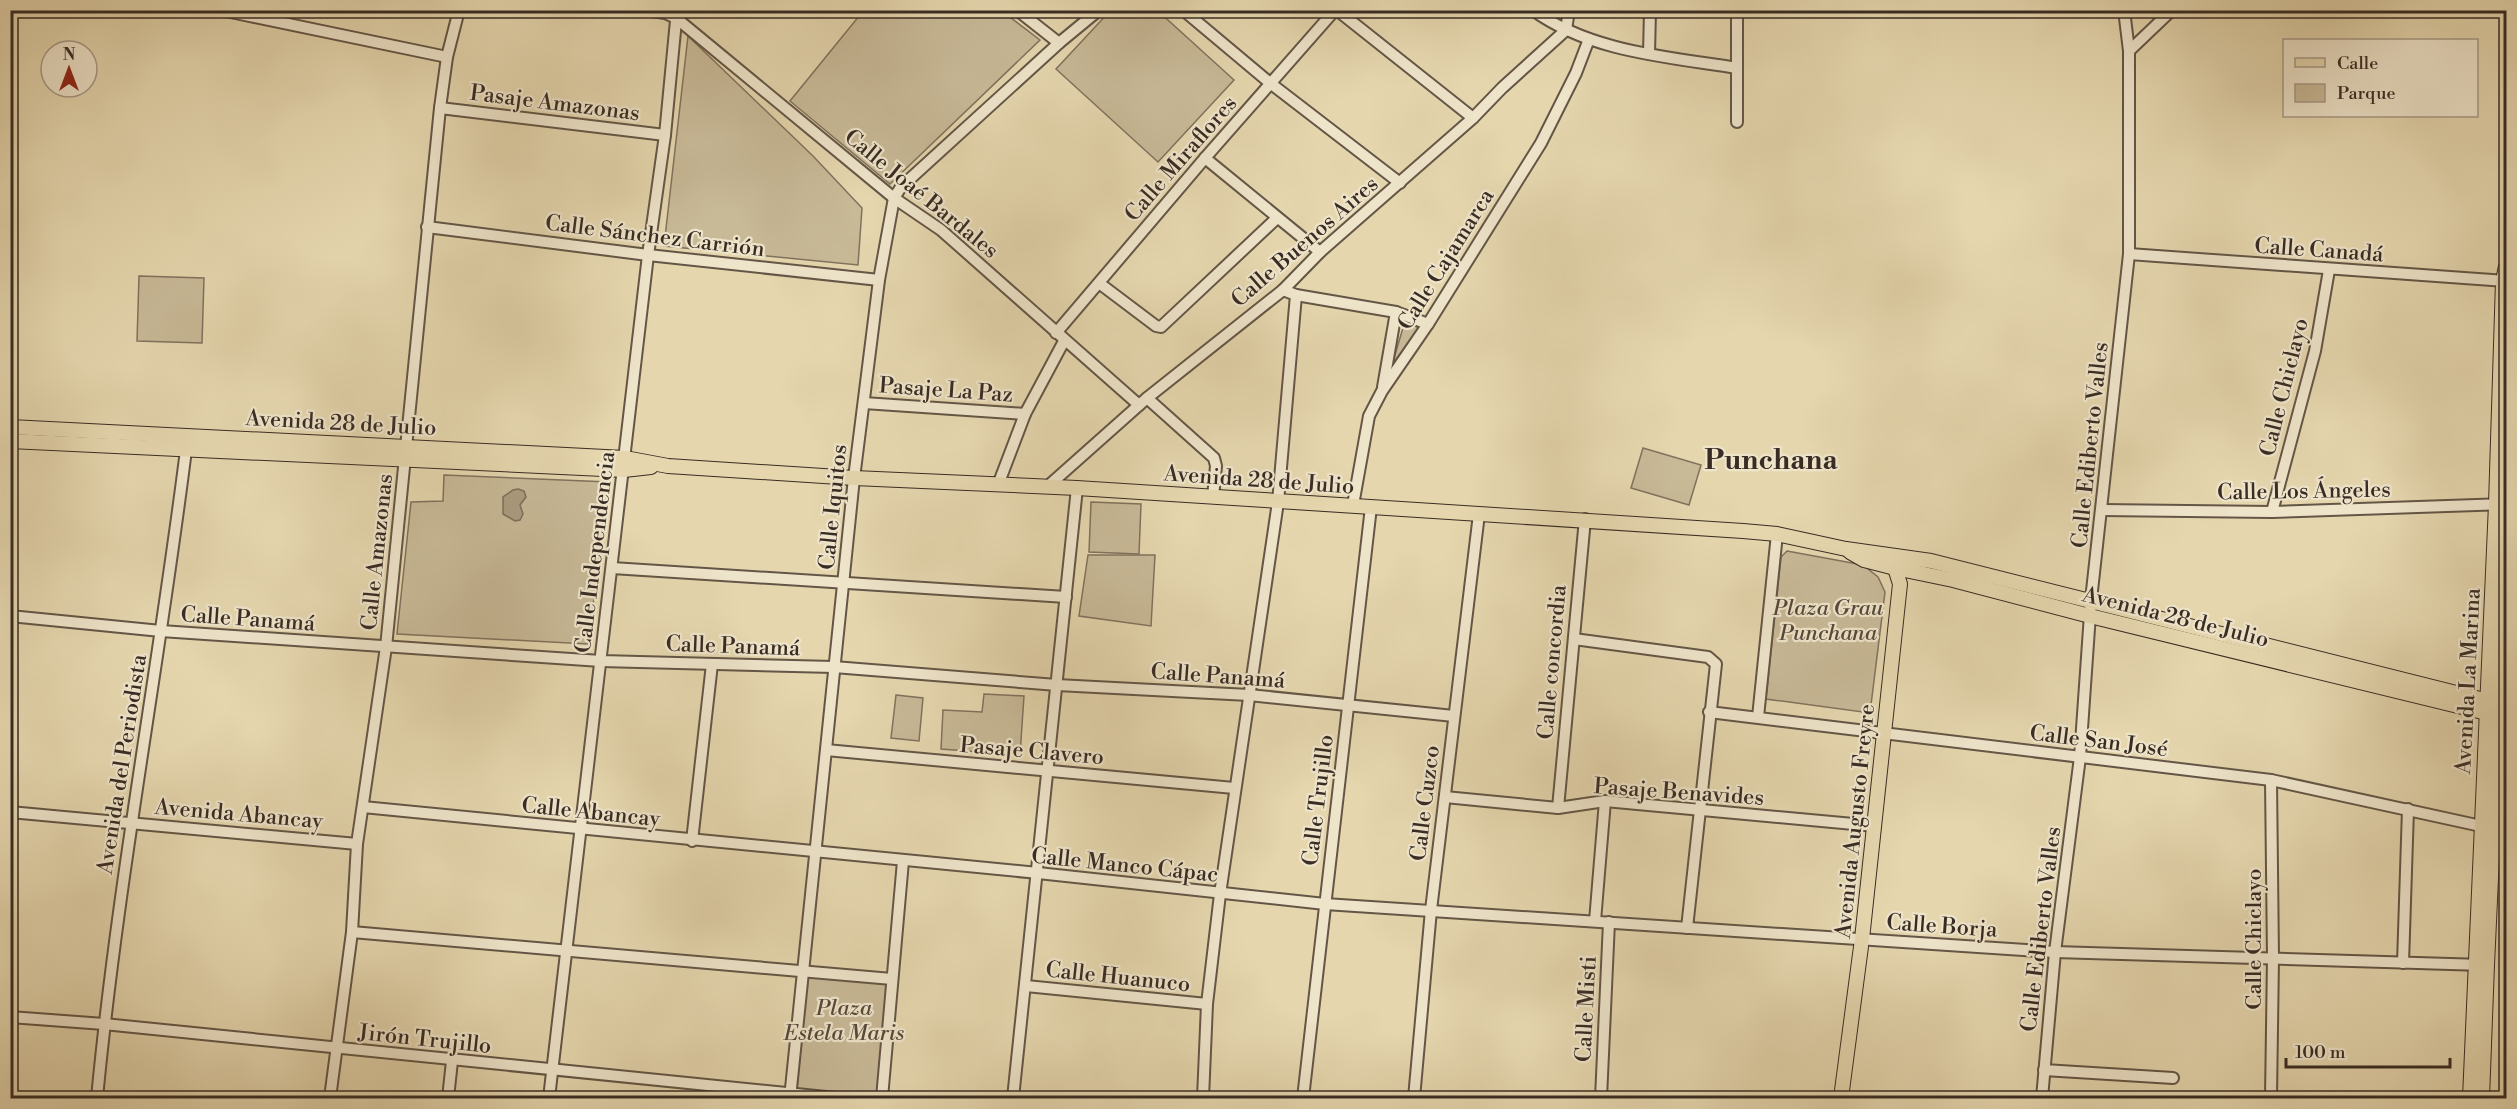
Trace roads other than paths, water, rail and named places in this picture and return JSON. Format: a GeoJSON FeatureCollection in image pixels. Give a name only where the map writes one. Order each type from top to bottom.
{"type":"FeatureCollection","features":[{"type":"Feature","properties":{"kind":"main road","name":"Avenida La Marina"},"geometry":{"type":"LineString","coordinates":[[2470,1098],[2480,965],[2493,709],[2501,504],[2506,266]]}},
{"type":"Feature","properties":{"kind":"main road","name":"Avenida 28 de Julio"},"geometry":{"type":"LineString","coordinates":[[10,427],[187,443]]}},
{"type":"Feature","properties":{"kind":"main road","name":"Avenida 28 de Julio"},"geometry":{"type":"LineString","coordinates":[[10,441],[187,443],[668,466],[1585,519],[1777,534],[1846,549],[1882,552],[1930,561],[2091,600],[2493,709]]}},
{"type":"Feature","properties":{"kind":"main road","name":"Avenida 28 de Julio"},"geometry":{"type":"LineString","coordinates":[[1846,549],[1864,560],[1895,568],[1953,580],[2090,616],[2493,709]]}},
{"type":"Feature","properties":{"kind":"main road"},"geometry":{"type":"LineString","coordinates":[[1882,552],[1895,568]]}},
{"type":"Feature","properties":{"kind":"main road","name":"Avenida La Marina"},"geometry":{"type":"LineString","coordinates":[[2482,1098],[2481,826],[2506,552]]}},
{"type":"Feature","properties":{"kind":"main road","name":"Avenida Augusto Freyre"},"geometry":{"type":"LineString","coordinates":[[1841,1098],[1885,734],[1900,584],[1895,568]]}},
{"type":"Feature","properties":{"kind":"street"},"geometry":{"type":"LineString","coordinates":[[221,10],[447,57]]}},
{"type":"Feature","properties":{"kind":"street","name":"Calle Amazonas"},"geometry":{"type":"LineString","coordinates":[[330,1098],[352,932],[357,844],[386,647],[440,108],[447,57],[459,10]]}},
{"type":"Feature","properties":{"kind":"street"},"geometry":{"type":"LineString","coordinates":[[645,10],[676,14]]}},
{"type":"Feature","properties":{"kind":"street"},"geometry":{"type":"LineString","coordinates":[[1017,10],[1059,43]]}},
{"type":"Feature","properties":{"kind":"street"},"geometry":{"type":"LineString","coordinates":[[894,198],[901,187],[1059,43],[1099,10]]}},
{"type":"Feature","properties":{"kind":"street"},"geometry":{"type":"LineString","coordinates":[[1183,10],[1270,83],[1400,183]]}},
{"type":"Feature","properties":{"kind":"street"},"geometry":{"type":"LineString","coordinates":[[1336,10],[1473,118]]}},
{"type":"Feature","properties":{"kind":"street","name":"Calle Miraflores"},"geometry":{"type":"LineString","coordinates":[[998,485],[1025,414],[1060,337],[1099,283],[1270,83],[1336,10]]}},
{"type":"Feature","properties":{"kind":"street"},"geometry":{"type":"LineString","coordinates":[[1533,10],[1550,23],[1589,39],[1649,54],[1737,68]]}},
{"type":"Feature","properties":{"kind":"street"},"geometry":{"type":"LineString","coordinates":[[1566,30],[1569,10]]}},
{"type":"Feature","properties":{"kind":"street"},"geometry":{"type":"LineString","coordinates":[[1649,54],[1650,10]]}},
{"type":"Feature","properties":{"kind":"street"},"geometry":{"type":"LineString","coordinates":[[1737,10],[1737,122]]}},
{"type":"Feature","properties":{"kind":"street","name":"Calle Ediberto Valles"},"geometry":{"type":"LineString","coordinates":[[2042,1098],[2055,952],[2080,757],[2091,600],[2129,255],[2129,51],[2124,10]]}},
{"type":"Feature","properties":{"kind":"street"},"geometry":{"type":"LineString","coordinates":[[2129,51],[2172,10]]}},
{"type":"Feature","properties":{"kind":"street","name":"Calle Independencia"},"geometry":{"type":"LineString","coordinates":[[549,1098],[648,255],[665,135],[676,14]]}},
{"type":"Feature","properties":{"kind":"street","name":"Calle Joaé Bardales"},"geometry":{"type":"LineString","coordinates":[[676,14],[894,198],[941,230],[1060,337],[1214,458],[1216,466],[1213,497]]}},
{"type":"Feature","properties":{"kind":"street","name":"Calle Buenos Aires"},"geometry":{"type":"LineString","coordinates":[[1047,487],[1143,402],[1283,290],[1320,252],[1473,118],[1502,88],[1566,30]]}},
{"type":"Feature","properties":{"kind":"street","name":"Calle Cajamarca"},"geometry":{"type":"LineString","coordinates":[[1353,505],[1369,416],[1382,391],[1428,324],[1541,143],[1576,73],[1589,39]]}},
{"type":"Feature","properties":{"kind":"street","name":"Pasaje Amazonas"},"geometry":{"type":"LineString","coordinates":[[440,108],[665,135]]}},
{"type":"Feature","properties":{"kind":"street"},"geometry":{"type":"LineString","coordinates":[[1205,158],[1320,252]]}},
{"type":"Feature","properties":{"kind":"street","name":"Calle Iquitos"},"geometry":{"type":"LineString","coordinates":[[790,1096],[854,478],[879,280],[894,198]]}},
{"type":"Feature","properties":{"kind":"street"},"geometry":{"type":"LineString","coordinates":[[1099,283],[1156,326],[1161,327],[1277,218]]}},
{"type":"Feature","properties":{"kind":"street","name":"Calle Sánchez Carrión"},"geometry":{"type":"LineString","coordinates":[[427,227],[648,255],[879,280]]}},
{"type":"Feature","properties":{"kind":"street","name":"Calle Canadá"},"geometry":{"type":"LineString","coordinates":[[2129,255],[2505,281]]}},
{"type":"Feature","properties":{"kind":"street","name":"Calle Chiclayo"},"geometry":{"type":"LineString","coordinates":[[2272,512],[2315,351],[2329,270]]}},
{"type":"Feature","properties":{"kind":"street"},"geometry":{"type":"LineString","coordinates":[[1283,290],[1296,295],[1396,312],[1428,324]]}},
{"type":"Feature","properties":{"kind":"street"},"geometry":{"type":"LineString","coordinates":[[1203,1098],[1207,1004],[1234,788],[1278,502],[1296,295]]}},
{"type":"Feature","properties":{"kind":"street"},"geometry":{"type":"LineString","coordinates":[[1382,391],[1396,312]]}},
{"type":"Feature","properties":{"kind":"street","name":"Pasaje La Paz"},"geometry":{"type":"LineString","coordinates":[[864,403],[1025,414]]}},
{"type":"Feature","properties":{"kind":"street","name":"Avenida del Periodista"},"geometry":{"type":"LineString","coordinates":[[97,1098],[104,1024],[131,823],[187,443]]}},
{"type":"Feature","properties":{"kind":"street"},"geometry":{"type":"LineString","coordinates":[[1014,1098],[1077,488]]}},
{"type":"Feature","properties":{"kind":"street","name":"Calle Los Ángeles"},"geometry":{"type":"LineString","coordinates":[[2102,510],[2272,512],[2501,504]]}},
{"type":"Feature","properties":{"kind":"street","name":"Calle Trujillo"},"geometry":{"type":"LineString","coordinates":[[1303,1098],[1371,507]]}},
{"type":"Feature","properties":{"kind":"street","name":"Calle Cuzco"},"geometry":{"type":"LineString","coordinates":[[1414,1098],[1431,910],[1479,514]]}},
{"type":"Feature","properties":{"kind":"street","name":"Calle concordia"},"geometry":{"type":"LineString","coordinates":[[1558,808],[1585,519]]}},
{"type":"Feature","properties":{"kind":"street"},"geometry":{"type":"LineString","coordinates":[[1758,717],[1777,534]]}},
{"type":"Feature","properties":{"kind":"street"},"geometry":{"type":"LineString","coordinates":[[612,568],[1066,597]]}},
{"type":"Feature","properties":{"kind":"street","name":"Calle Panamá"},"geometry":{"type":"LineString","coordinates":[[10,616],[161,631],[601,661],[834,667],[1057,685],[1249,695],[1454,716]]}},
{"type":"Feature","properties":{"kind":"street"},"geometry":{"type":"LineString","coordinates":[[1574,639],[1708,657],[1716,664],[1687,928]]}},
{"type":"Feature","properties":{"kind":"street"},"geometry":{"type":"LineString","coordinates":[[692,840],[712,664]]}},
{"type":"Feature","properties":{"kind":"street","name":"Calle San José"},"geometry":{"type":"LineString","coordinates":[[1709,712],[2271,780],[2481,826]]}},
{"type":"Feature","properties":{"kind":"street","name":"Pasaje Clavero"},"geometry":{"type":"LineString","coordinates":[[826,750],[1234,788]]}},
{"type":"Feature","properties":{"kind":"street","name":"Calle Chiclayo"},"geometry":{"type":"LineString","coordinates":[[2271,780],[2273,958],[2271,1098]]}},
{"type":"Feature","properties":{"kind":"street","name":"Pasaje Benavides"},"geometry":{"type":"LineString","coordinates":[[1444,797],[1558,808],[1605,801],[1875,826]]}},
{"type":"Feature","properties":{"kind":"street"},"geometry":{"type":"LineString","coordinates":[[1595,921],[1605,801]]}},
{"type":"Feature","properties":{"kind":"street","name":"Calle Abancay"},"geometry":{"type":"LineString","coordinates":[[363,807],[815,853]]}},
{"type":"Feature","properties":{"kind":"street"},"geometry":{"type":"LineString","coordinates":[[2403,963],[2408,809]]}},
{"type":"Feature","properties":{"kind":"street","name":"Avenida Abancay"},"geometry":{"type":"LineString","coordinates":[[10,812],[357,844]]}},
{"type":"Feature","properties":{"kind":"street","name":"Calle Manco Cápac"},"geometry":{"type":"LineString","coordinates":[[815,853],[1038,873],[1325,904],[1431,910]]}},
{"type":"Feature","properties":{"kind":"street"},"geometry":{"type":"LineString","coordinates":[[882,1098],[903,861]]}},
{"type":"Feature","properties":{"kind":"street","name":"Calle Borja"},"geometry":{"type":"LineString","coordinates":[[1431,910],[2055,952],[2480,965]]}},
{"type":"Feature","properties":{"kind":"street","name":"Calle Misti"},"geometry":{"type":"LineString","coordinates":[[1601,1098],[1609,922]]}},
{"type":"Feature","properties":{"kind":"street"},"geometry":{"type":"LineString","coordinates":[[352,932],[892,979]]}},
{"type":"Feature","properties":{"kind":"street","name":"Calle Huanuco"},"geometry":{"type":"LineString","coordinates":[[1026,986],[1207,1004]]}},
{"type":"Feature","properties":{"kind":"street","name":"Jirón Trujillo"},"geometry":{"type":"LineString","coordinates":[[10,1017],[104,1024],[790,1096],[836,1098]]}},
{"type":"Feature","properties":{"kind":"street"},"geometry":{"type":"LineString","coordinates":[[448,1098],[452,1061]]}},
{"type":"Feature","properties":{"kind":"street"},"geometry":{"type":"LineString","coordinates":[[2044,1070],[2173,1078]]}},
{"type":"Feature","properties":{"kind":"district","name":"Punchana"},"geometry":{"type":"Point","coordinates":[1771,459]}},
{"type":"Feature","properties":{"kind":"park label","name":"Plaza Grau Punchana"},"geometry":{"type":"Point","coordinates":[1828,620]}},
{"type":"Feature","properties":{"kind":"park label","name":"Plaza Estela Maris"},"geometry":{"type":"Point","coordinates":[844,1020]}}]}
